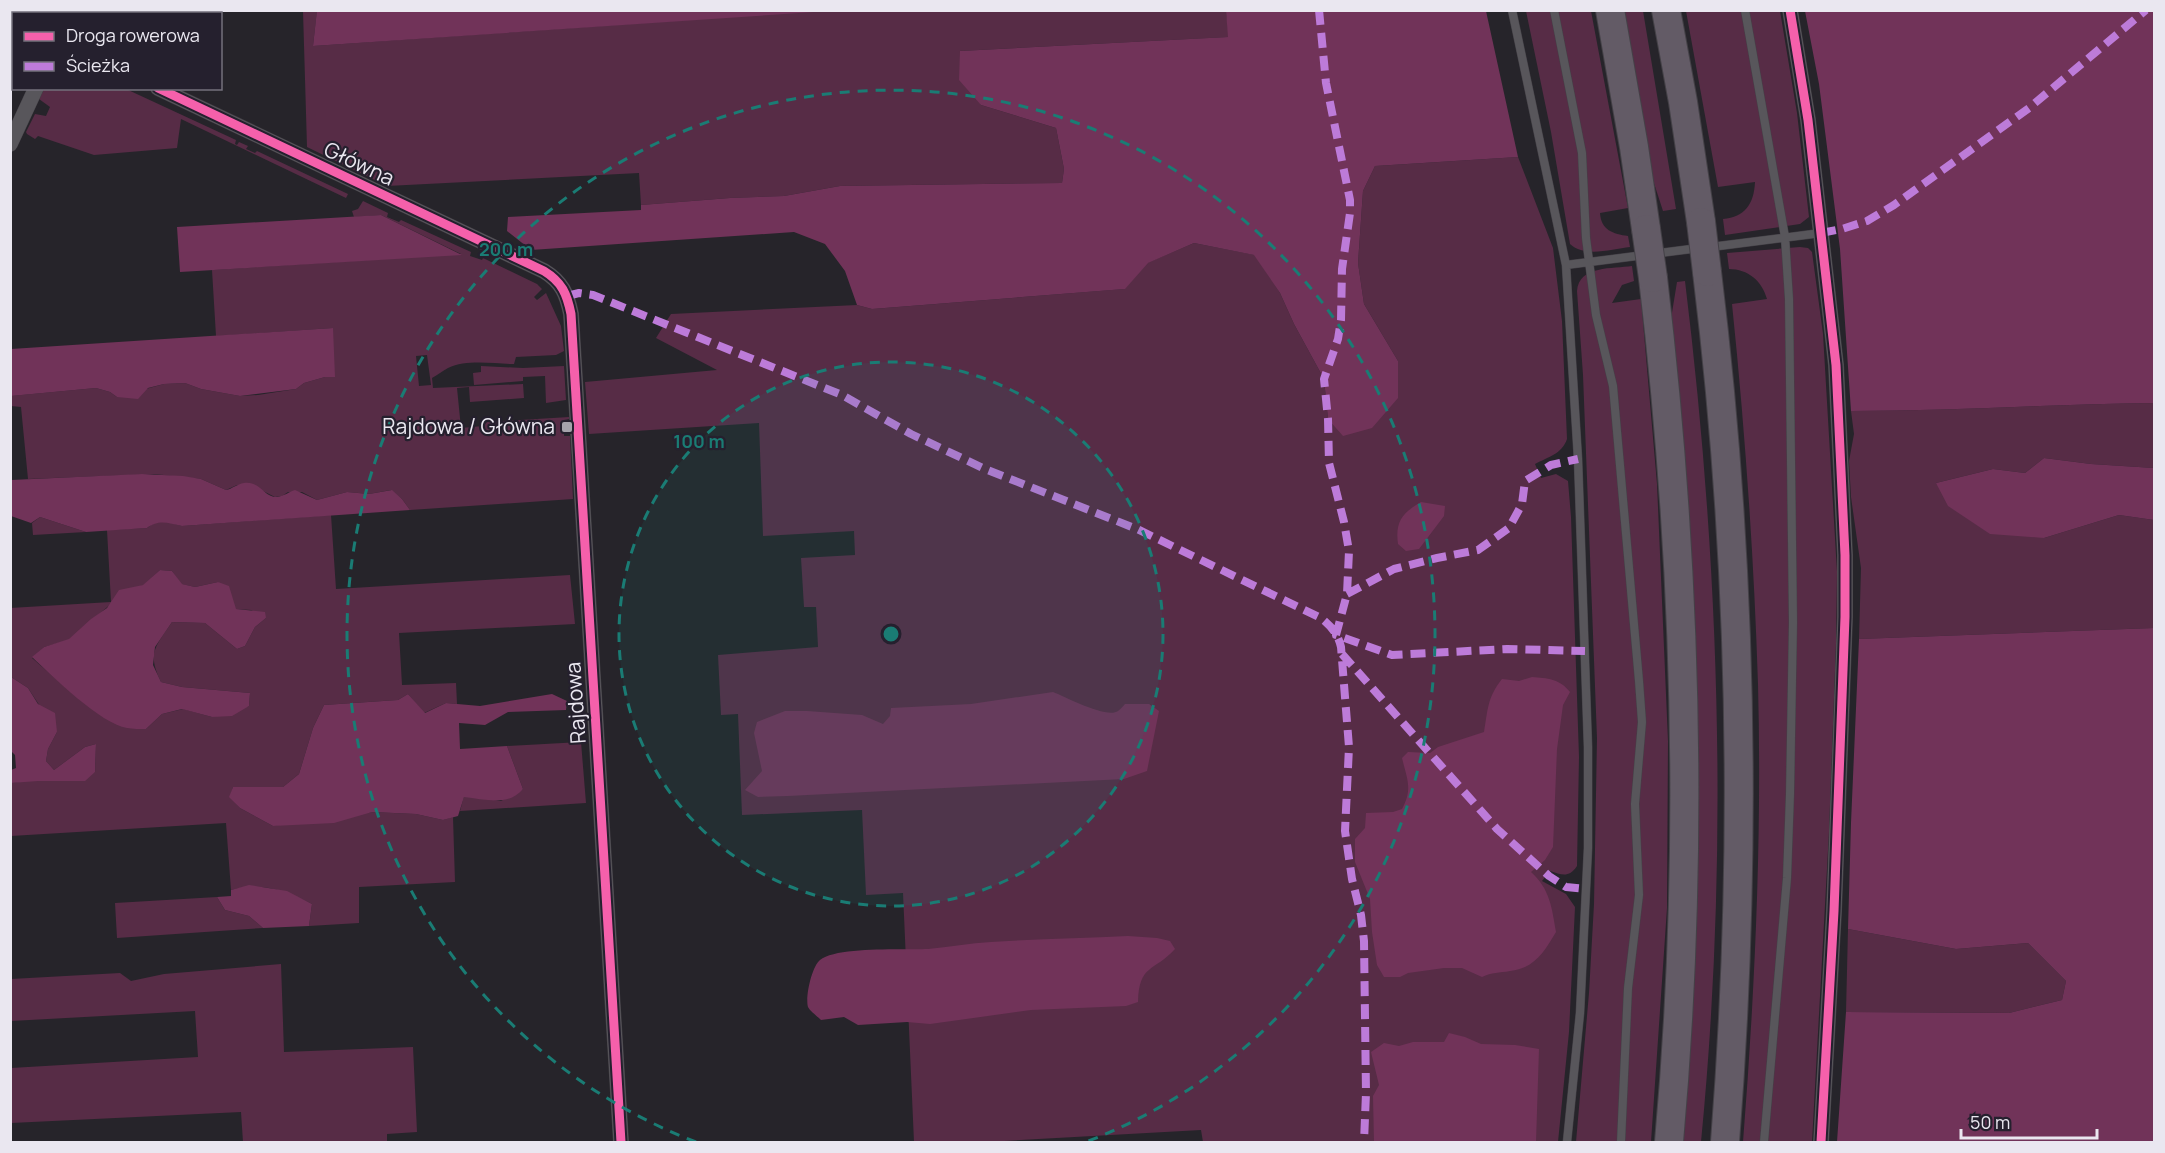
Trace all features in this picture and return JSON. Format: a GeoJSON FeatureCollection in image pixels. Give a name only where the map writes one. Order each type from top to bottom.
{"type":"FeatureCollection","features":[{"type":"Feature","properties":{"kind":"highway"},"geometry":{"type":"LineString","coordinates":[[1610,10],[1634,147],[1653,278],[1676,518],[1684,729],[1682,945],[1669,1143]]}},
{"type":"Feature","properties":{"kind":"highway"},"geometry":{"type":"LineString","coordinates":[[1666,10],[1701,222],[1719,370],[1729,481],[1738,664],[1740,801],[1738,926],[1725,1143]]}},
{"type":"Feature","properties":{"kind":"street"},"geometry":{"type":"LineString","coordinates":[[1790,10],[1808,120],[1836,365],[1845,555],[1845,617],[1834,911],[1821,1143]]}},
{"type":"Feature","properties":{"kind":"street"},"geometry":{"type":"LineString","coordinates":[[10,144],[35,90]]}},
{"type":"Feature","properties":{"kind":"street","name":"Główna"},"geometry":{"type":"LineString","coordinates":[[162,90],[544,271]]}},
{"type":"Feature","properties":{"kind":"street","name":"Rajdowa"},"geometry":{"type":"LineString","coordinates":[[544,271],[554,277],[565,292],[571,314],[621,1143]]}},
{"type":"Feature","properties":{"kind":"lane"},"geometry":{"type":"LineString","coordinates":[[1512,10],[1566,265],[1578,459],[1588,747],[1586,889],[1580,1013],[1567,1143]]}},
{"type":"Feature","properties":{"kind":"lane"},"geometry":{"type":"LineString","coordinates":[[1554,10],[1582,153],[1589,263],[1596,315],[1613,386],[1641,722],[1635,804],[1639,902],[1628,987],[1621,1143]]}},
{"type":"Feature","properties":{"kind":"lane"},"geometry":{"type":"LineString","coordinates":[[1745,10],[1785,237],[1789,299],[1792,505],[1790,783],[1787,878],[1764,1143]]}},
{"type":"Feature","properties":{"kind":"lane"},"geometry":{"type":"LineString","coordinates":[[1566,265],[1821,232]]}},
{"type":"Feature","properties":{"kind":"shaded area"},"geometry":{"type":"Polygon","coordinates":[[[317,10],[829,10],[829,11],[313,46],[317,10]]]}},
{"type":"Feature","properties":{"kind":"shaded area"},"geometry":{"type":"Polygon","coordinates":[[[829,10],[1226,11],[1229,37],[960,51],[981,105],[1056,128],[1064,169],[1062,183],[840,186],[784,196],[641,205],[639,173],[387,186],[307,147],[303,11],[317,11],[313,46],[829,10]]]}},
{"type":"Feature","properties":{"kind":"shaded area"},"geometry":{"type":"Polygon","coordinates":[[[1226,11],[1486,11],[1518,157],[1375,166],[1363,191],[1358,263],[1364,304],[1398,361],[1398,398],[1372,428],[1343,436],[1328,419],[1324,379],[1280,293],[1254,255],[1194,243],[1148,263],[1125,289],[872,309],[857,305],[845,271],[825,244],[794,232],[531,250],[507,231],[508,217],[641,210],[641,205],[784,196],[840,186],[1062,183],[1064,169],[1056,128],[981,105],[959,80],[960,51],[1228,37],[1226,11]]]}},
{"type":"Feature","properties":{"kind":"shaded area"},"geometry":{"type":"Polygon","coordinates":[[[1526,11],[1591,11],[1628,208],[1600,213],[1605,227],[1617,234],[1628,236],[1630,247],[1591,252],[1583,251],[1570,244],[1551,132],[1526,11]]]}},
{"type":"Feature","properties":{"kind":"shaded area"},"geometry":{"type":"Polygon","coordinates":[[[1621,11],[1643,11],[1676,209],[1663,211],[1651,174],[1621,11]]]}},
{"type":"Feature","properties":{"kind":"shaded area"},"geometry":{"type":"Polygon","coordinates":[[[1686,11],[1780,11],[1797,113],[1809,217],[1800,224],[1725,235],[1723,219],[1731,218],[1747,208],[1753,197],[1755,182],[1718,187],[1686,11]]]}},
{"type":"Feature","properties":{"kind":"shaded area"},"geometry":{"type":"Polygon","coordinates":[[[1805,11],[2154,11],[2154,403],[1851,411],[1840,249],[1819,84],[1805,11]]]}},
{"type":"Feature","properties":{"kind":"shaded area"},"geometry":{"type":"Polygon","coordinates":[[[44,90],[128,90],[236,140],[237,145],[239,142],[248,146],[246,149],[255,153],[257,151],[348,194],[346,198],[181,119],[177,148],[94,155],[38,136],[35,139],[26,132],[35,114],[46,116],[50,107],[39,99],[44,90]]]}},
{"type":"Feature","properties":{"kind":"shaded area"},"geometry":{"type":"Polygon","coordinates":[[[1518,157],[1553,248],[1562,321],[1567,439],[1558,452],[1535,464],[1541,478],[1556,474],[1568,481],[1571,517],[1579,757],[1577,866],[1568,874],[1550,871],[1542,881],[1566,894],[1575,907],[1569,1032],[1558,1142],[1203,1142],[1201,1130],[986,1142],[914,1142],[903,893],[866,895],[862,810],[742,815],[738,714],[721,715],[718,655],[818,647],[816,607],[804,607],[801,558],[855,555],[854,531],[763,536],[759,423],[589,434],[585,382],[717,370],[656,338],[671,314],[857,305],[872,309],[1124,289],[1147,263],[1194,243],[1255,255],[1280,293],[1324,379],[1328,419],[1398,361],[1364,304],[1358,263],[1363,191],[1375,166],[1518,157]]]}},
{"type":"Feature","properties":{"kind":"shaded area"},"geometry":{"type":"Polygon","coordinates":[[[363,201],[388,213],[387,217],[399,222],[401,220],[471,252],[470,256],[482,260],[483,258],[537,284],[542,289],[534,297],[537,300],[546,293],[561,326],[564,351],[556,355],[516,357],[514,364],[455,365],[432,378],[433,388],[523,384],[524,398],[470,402],[469,387],[457,388],[461,428],[483,426],[487,422],[569,417],[564,420],[564,436],[570,436],[573,499],[410,510],[391,490],[369,494],[347,492],[317,500],[302,492],[288,492],[275,497],[263,491],[237,485],[226,490],[201,479],[154,474],[28,479],[21,407],[11,406],[10,396],[96,388],[110,392],[117,397],[164,384],[185,383],[201,389],[240,396],[258,395],[296,389],[304,383],[325,377],[333,328],[216,336],[212,270],[461,254],[381,215],[354,217],[352,211],[358,209],[363,201]],[[427,355],[416,356],[419,386],[431,385],[427,355]]]}},
{"type":"Feature","properties":{"kind":"shaded area"},"geometry":{"type":"Polygon","coordinates":[[[381,215],[462,255],[180,272],[177,227],[381,215]]]}},
{"type":"Feature","properties":{"kind":"shaded area"},"geometry":{"type":"Polygon","coordinates":[[[1808,248],[1812,252],[1823,334],[1837,572],[1829,832],[1812,1142],[1743,1142],[1756,913],[1759,741],[1751,541],[1732,304],[1767,299],[1762,287],[1753,277],[1742,271],[1729,269],[1727,253],[1808,248]]]}},
{"type":"Feature","properties":{"kind":"shaded area"},"geometry":{"type":"Polygon","coordinates":[[[1632,266],[1634,281],[1622,285],[1612,303],[1641,299],[1657,484],[1668,741],[1667,908],[1651,1142],[1576,1142],[1594,904],[1597,738],[1583,375],[1577,291],[1579,283],[1590,272],[1632,266]]]}},
{"type":"Feature","properties":{"kind":"shaded area"},"geometry":{"type":"Polygon","coordinates":[[[1685,281],[1706,496],[1717,711],[1715,927],[1710,1035],[1701,1142],[1681,1142],[1670,325],[1677,282],[1685,281]]]}},
{"type":"Feature","properties":{"kind":"shaded area"},"geometry":{"type":"Polygon","coordinates":[[[333,328],[335,377],[325,377],[304,383],[296,389],[240,396],[201,389],[185,383],[164,384],[148,388],[138,399],[117,397],[110,392],[96,388],[11,396],[11,349],[333,328]]]}},
{"type":"Feature","properties":{"kind":"shaded area"},"geometry":{"type":"Polygon","coordinates":[[[481,366],[523,368],[564,366],[566,400],[546,403],[545,376],[523,377],[523,381],[474,385],[473,373],[481,372],[481,366]]]}},
{"type":"Feature","properties":{"kind":"shaded area"},"geometry":{"type":"Polygon","coordinates":[[[2154,403],[2154,468],[2044,458],[2025,473],[1993,469],[1936,483],[2044,538],[2119,515],[2154,520],[2154,628],[1859,639],[1861,568],[1851,497],[1849,461],[1854,434],[1851,411],[2154,403]]]}},
{"type":"Feature","properties":{"kind":"shaded area"},"geometry":{"type":"Polygon","coordinates":[[[2044,458],[2154,468],[2154,520],[2119,515],[2044,538],[1990,534],[1948,506],[1936,483],[1993,469],[2025,473],[2044,458]]]}},
{"type":"Feature","properties":{"kind":"shaded area"},"geometry":{"type":"Polygon","coordinates":[[[142,474],[201,479],[226,490],[250,483],[268,495],[277,497],[295,490],[317,500],[347,492],[369,494],[392,490],[410,510],[182,526],[160,523],[147,528],[86,532],[40,517],[31,523],[11,516],[11,480],[142,474]]]}},
{"type":"Feature","properties":{"kind":"shaded area"},"geometry":{"type":"Polygon","coordinates":[[[1421,502],[1445,506],[1444,516],[1419,549],[1406,551],[1398,544],[1399,524],[1409,510],[1421,502]]]}},
{"type":"Feature","properties":{"kind":"shaded area"},"geometry":{"type":"Polygon","coordinates":[[[331,515],[336,589],[570,575],[575,624],[399,633],[402,685],[456,683],[457,704],[446,703],[424,713],[408,694],[398,700],[324,705],[313,728],[299,774],[283,787],[233,787],[230,797],[240,808],[273,826],[372,812],[416,814],[443,820],[453,817],[455,882],[359,887],[359,923],[309,926],[312,904],[302,899],[282,891],[262,887],[231,890],[226,823],[11,836],[11,783],[95,772],[96,744],[85,747],[54,770],[46,761],[48,749],[57,732],[28,688],[11,677],[10,608],[111,602],[107,530],[147,528],[154,523],[164,521],[182,526],[331,515]],[[160,570],[144,585],[127,590],[69,640],[44,647],[32,658],[79,699],[103,716],[146,729],[162,714],[183,709],[212,717],[249,706],[250,693],[182,687],[161,682],[154,664],[155,650],[172,622],[205,623],[237,649],[245,646],[255,627],[266,618],[251,610],[235,609],[218,582],[195,587],[181,584],[172,571],[160,570]]]}},
{"type":"Feature","properties":{"kind":"shaded area"},"geometry":{"type":"Polygon","coordinates":[[[40,517],[86,532],[33,535],[32,523],[40,517]]]}},
{"type":"Feature","properties":{"kind":"shaded area"},"geometry":{"type":"Polygon","coordinates":[[[160,570],[172,571],[182,584],[195,587],[218,582],[229,586],[236,609],[265,612],[266,618],[255,627],[245,646],[237,649],[205,623],[172,622],[155,647],[153,665],[161,682],[182,687],[250,693],[249,706],[232,716],[212,717],[182,709],[162,714],[146,729],[116,725],[91,709],[32,657],[44,647],[69,639],[107,608],[119,590],[143,585],[160,570]]]}},
{"type":"Feature","properties":{"kind":"shaded area"},"geometry":{"type":"Polygon","coordinates":[[[2154,628],[2154,1142],[1837,1142],[1846,1012],[2009,1013],[2062,1000],[2066,981],[2028,943],[1956,949],[1848,929],[1859,639],[2154,628]]]}},
{"type":"Feature","properties":{"kind":"shaded area"},"geometry":{"type":"Polygon","coordinates":[[[11,677],[28,688],[38,704],[55,713],[57,732],[48,749],[46,761],[54,770],[85,747],[96,744],[95,772],[85,781],[11,783],[11,770],[16,768],[15,755],[11,751],[11,677]]]}},
{"type":"Feature","properties":{"kind":"shaded area"},"geometry":{"type":"Polygon","coordinates":[[[1532,677],[1558,682],[1570,692],[1563,705],[1557,749],[1553,847],[1545,860],[1531,872],[1546,892],[1556,932],[1538,958],[1519,969],[1482,977],[1462,968],[1444,968],[1408,973],[1400,977],[1384,977],[1377,965],[1370,899],[1355,862],[1355,839],[1365,828],[1366,813],[1393,812],[1402,809],[1408,790],[1402,758],[1408,752],[1430,753],[1438,747],[1484,732],[1491,698],[1502,679],[1519,681],[1532,677]]]}},
{"type":"Feature","properties":{"kind":"shaded area"},"geometry":{"type":"Polygon","coordinates":[[[1053,692],[1105,712],[1118,711],[1125,704],[1149,704],[1159,711],[1147,771],[1124,779],[788,796],[758,797],[745,790],[762,771],[754,733],[757,722],[785,711],[862,715],[883,724],[890,716],[891,708],[971,704],[1053,692]]]}},
{"type":"Feature","properties":{"kind":"shaded area"},"geometry":{"type":"Polygon","coordinates":[[[408,694],[425,713],[446,703],[480,706],[552,694],[567,701],[566,710],[508,712],[485,725],[459,723],[460,749],[507,746],[523,789],[517,795],[503,800],[464,797],[458,816],[443,820],[416,814],[372,812],[334,823],[273,826],[240,808],[229,797],[233,787],[283,787],[299,774],[313,728],[324,705],[398,700],[408,694]]]}},
{"type":"Feature","properties":{"kind":"shaded area"},"geometry":{"type":"Polygon","coordinates":[[[581,742],[586,803],[460,811],[464,796],[501,801],[523,789],[507,746],[581,742]]]}},
{"type":"Feature","properties":{"kind":"shaded area"},"geometry":{"type":"Polygon","coordinates":[[[249,885],[287,891],[312,904],[309,926],[263,928],[249,916],[225,910],[217,897],[231,896],[231,890],[249,885]]]}},
{"type":"Feature","properties":{"kind":"shaded area"},"geometry":{"type":"Polygon","coordinates":[[[217,897],[225,910],[249,916],[263,928],[117,938],[115,903],[217,897]]]}},
{"type":"Feature","properties":{"kind":"shaded area"},"geometry":{"type":"Polygon","coordinates":[[[1848,929],[1956,949],[2028,943],[2066,981],[2062,1000],[2009,1013],[1846,1012],[1848,929]]]}},
{"type":"Feature","properties":{"kind":"shaded area"},"geometry":{"type":"Polygon","coordinates":[[[1128,936],[1170,941],[1175,949],[1145,975],[1141,981],[1138,1002],[1126,1006],[1031,1010],[930,1024],[907,1022],[858,1025],[844,1017],[821,1020],[808,1007],[807,996],[817,963],[829,956],[841,953],[928,949],[1008,941],[1128,936]]]}},
{"type":"Feature","properties":{"kind":"shaded area"},"geometry":{"type":"Polygon","coordinates":[[[281,964],[284,1052],[413,1047],[417,1132],[387,1134],[387,1142],[243,1142],[241,1112],[11,1123],[11,1068],[198,1057],[195,1011],[11,1021],[11,979],[120,973],[131,981],[164,974],[281,964]]]}},
{"type":"Feature","properties":{"kind":"shaded area"},"geometry":{"type":"Polygon","coordinates":[[[1449,1033],[1481,1044],[1515,1045],[1539,1049],[1536,1142],[1374,1142],[1373,1096],[1379,1085],[1371,1052],[1384,1043],[1399,1046],[1413,1042],[1444,1042],[1449,1033]]]}},
{"type":"Feature","properties":{"kind":"marked path"},"geometry":{"type":"LineString","coordinates":[[1319,10],[1326,83],[1350,200],[1342,269],[1341,320],[1338,339],[1324,379],[1329,463],[1349,551],[1347,594],[1336,635],[1392,655],[1507,649],[1585,651]]}},
{"type":"Feature","properties":{"kind":"marked path"},"geometry":{"type":"LineString","coordinates":[[1821,233],[1867,221],[1894,205],[2029,108],[2146,10]]}},
{"type":"Feature","properties":{"kind":"marked path"},"geometry":{"type":"LineString","coordinates":[[567,296],[579,293],[593,295],[842,395],[911,434],[985,469],[1137,529],[1321,618],[1331,627],[1341,647],[1349,747],[1345,831],[1364,941],[1366,1093],[1364,1142]]}},
{"type":"Feature","properties":{"kind":"marked path"},"geometry":{"type":"LineString","coordinates":[[1347,594],[1394,569],[1478,550],[1509,528],[1522,504],[1525,481],[1551,465],[1578,459]]}},
{"type":"Feature","properties":{"kind":"marked path"},"geometry":{"type":"LineString","coordinates":[[1342,654],[1497,829],[1549,876],[1566,887],[1586,889]]}},
{"type":"Feature","properties":{"kind":"cycle path"},"geometry":{"type":"LineString","coordinates":[[1790,10],[1808,120],[1836,365],[1845,555],[1845,617],[1834,911],[1821,1142]]}},
{"type":"Feature","properties":{"kind":"cycle path"},"geometry":{"type":"LineString","coordinates":[[162,90],[544,271],[559,284],[568,300],[571,314],[621,1142]]}},
{"type":"Feature","properties":{"kind":"place","name":"Rajdowa / Główna"},"geometry":{"type":"Point","coordinates":[567,427]}}]}
